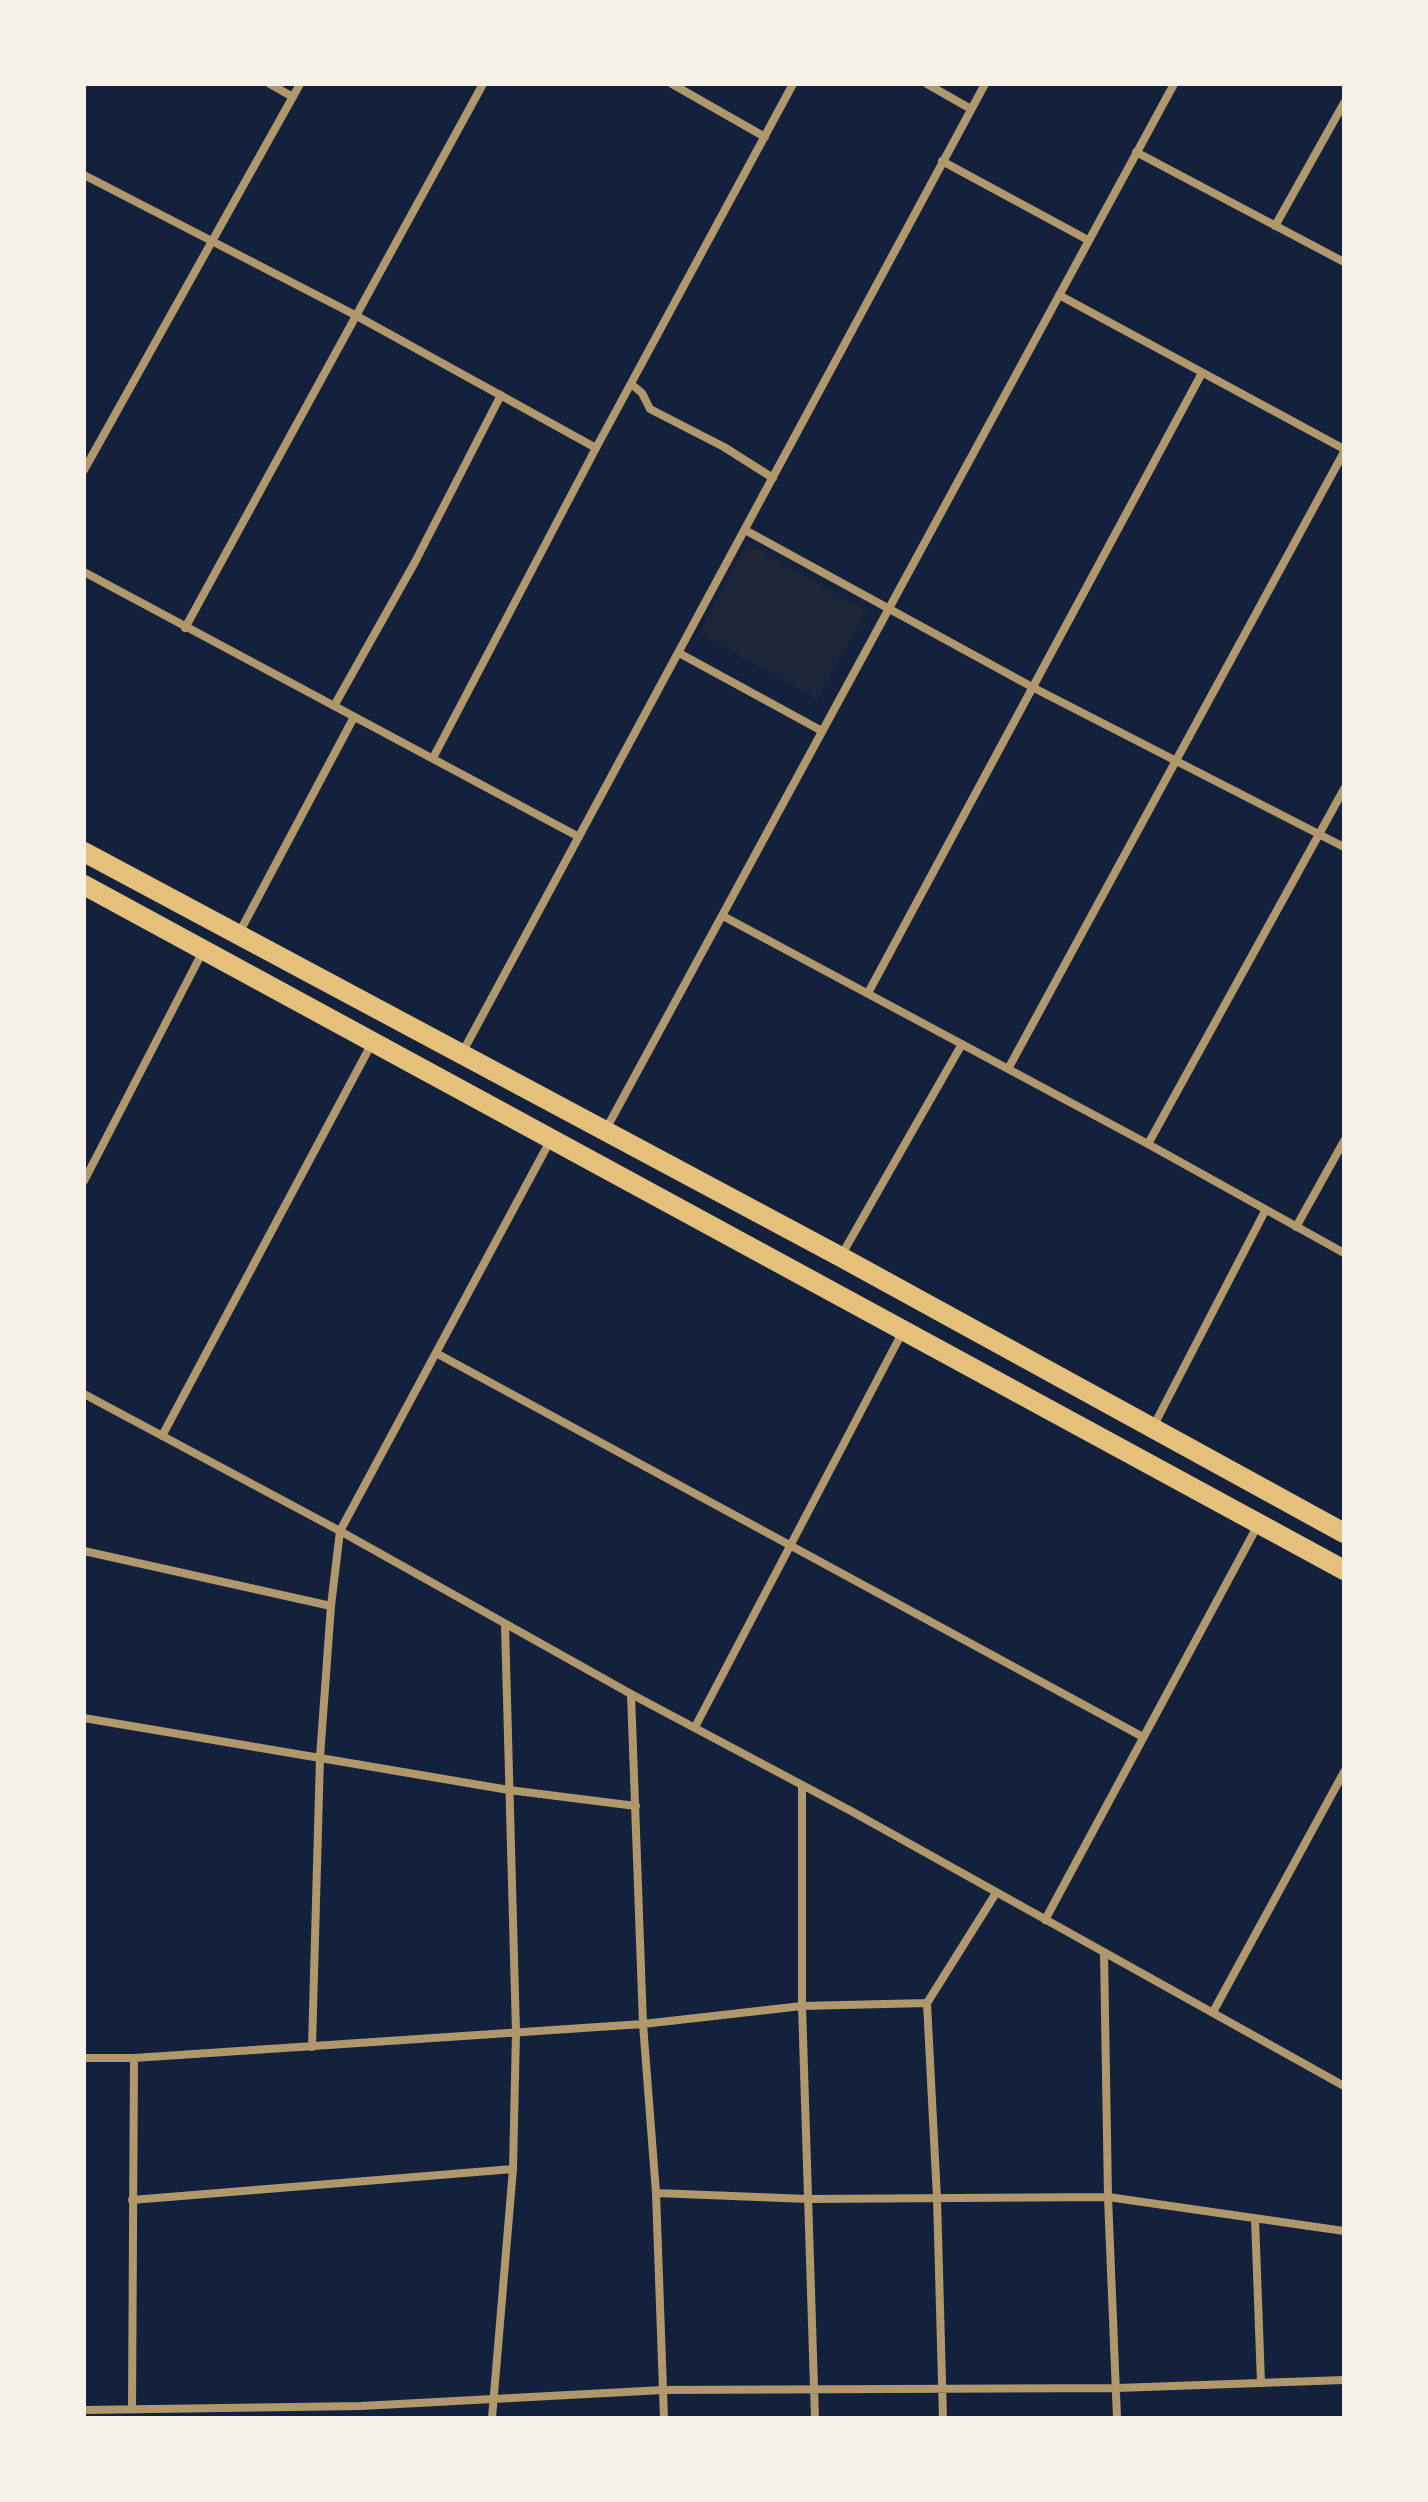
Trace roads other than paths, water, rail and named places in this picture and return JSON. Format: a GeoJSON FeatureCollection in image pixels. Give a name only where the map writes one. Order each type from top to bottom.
{"type":"FeatureCollection","features":[{"type":"Feature","properties":{"kind":"highway"},"geometry":{"type":"LineString","coordinates":[[84,852],[841,1257],[1344,1533]]}},
{"type":"Feature","properties":{"kind":"highway"},"geometry":{"type":"LineString","coordinates":[[84,885],[1344,1570]]}},
{"type":"Feature","properties":{"kind":"street"},"geometry":{"type":"LineString","coordinates":[[270,84],[293,97]]}},
{"type":"Feature","properties":{"kind":"street"},"geometry":{"type":"LineString","coordinates":[[84,470],[300,84]]}},
{"type":"Feature","properties":{"kind":"street"},"geometry":{"type":"LineString","coordinates":[[185,628],[483,84]]}},
{"type":"Feature","properties":{"kind":"street"},"geometry":{"type":"LineString","coordinates":[[672,84],[765,137]]}},
{"type":"Feature","properties":{"kind":"street"},"geometry":{"type":"LineString","coordinates":[[433,758],[793,84]]}},
{"type":"Feature","properties":{"kind":"street"},"geometry":{"type":"LineString","coordinates":[[927,84],[971,109]]}},
{"type":"Feature","properties":{"kind":"street"},"geometry":{"type":"LineString","coordinates":[[461,1056],[985,84]]}},
{"type":"Feature","properties":{"kind":"street"},"geometry":{"type":"LineString","coordinates":[[604,1132],[1174,84]]}},
{"type":"Feature","properties":{"kind":"street"},"geometry":{"type":"LineString","coordinates":[[1275,226],[1344,103]]}},
{"type":"Feature","properties":{"kind":"street"},"geometry":{"type":"LineString","coordinates":[[1136,152],[1344,262]]}},
{"type":"Feature","properties":{"kind":"street"},"geometry":{"type":"LineString","coordinates":[[942,161],[1088,240]]}},
{"type":"Feature","properties":{"kind":"street"},"geometry":{"type":"LineString","coordinates":[[84,175],[355,315],[596,448]]}},
{"type":"Feature","properties":{"kind":"street"},"geometry":{"type":"LineString","coordinates":[[1008,1069],[1344,450],[1059,295]]}},
{"type":"Feature","properties":{"kind":"street"},"geometry":{"type":"LineString","coordinates":[[868,993],[1202,373]]}},
{"type":"Feature","properties":{"kind":"street"},"geometry":{"type":"LineString","coordinates":[[631,384],[642,393],[650,409],[724,447],[773,478]]}},
{"type":"Feature","properties":{"kind":"street"},"geometry":{"type":"LineString","coordinates":[[334,706],[415,562],[501,395]]}},
{"type":"Feature","properties":{"kind":"street"},"geometry":{"type":"LineString","coordinates":[[745,530],[1034,688],[1344,847]]}},
{"type":"Feature","properties":{"kind":"street"},"geometry":{"type":"LineString","coordinates":[[84,572],[579,837]]}},
{"type":"Feature","properties":{"kind":"street"},"geometry":{"type":"LineString","coordinates":[[679,653],[822,731]]}},
{"type":"Feature","properties":{"kind":"street"},"geometry":{"type":"LineString","coordinates":[[238,935],[354,717]]}},
{"type":"Feature","properties":{"kind":"street"},"geometry":{"type":"LineString","coordinates":[[1148,1144],[1344,789]]}},
{"type":"Feature","properties":{"kind":"street"},"geometry":{"type":"LineString","coordinates":[[723,916],[1344,1253]]}},
{"type":"Feature","properties":{"kind":"street"},"geometry":{"type":"LineString","coordinates":[[84,1180],[204,950]]}},
{"type":"Feature","properties":{"kind":"street"},"geometry":{"type":"LineString","coordinates":[[162,1436],[372,1043]]}},
{"type":"Feature","properties":{"kind":"street"},"geometry":{"type":"LineString","coordinates":[[841,1257],[962,1044]]}},
{"type":"Feature","properties":{"kind":"street"},"geometry":{"type":"LineString","coordinates":[[312,2047],[320,1757],[340,1531],[551,1139]]}},
{"type":"Feature","properties":{"kind":"street"},"geometry":{"type":"LineString","coordinates":[[1296,1227],[1344,1141]]}},
{"type":"Feature","properties":{"kind":"street"},"geometry":{"type":"LineString","coordinates":[[1153,1427],[1265,1211]]}},
{"type":"Feature","properties":{"kind":"street"},"geometry":{"type":"LineString","coordinates":[[695,1727],[903,1330]]}},
{"type":"Feature","properties":{"kind":"street"},"geometry":{"type":"LineString","coordinates":[[436,1353],[1143,1737]]}},
{"type":"Feature","properties":{"kind":"street"},"geometry":{"type":"LineString","coordinates":[[84,1394],[340,1531],[505,1625],[802,1785],[1344,2086]]}},
{"type":"Feature","properties":{"kind":"street"},"geometry":{"type":"LineString","coordinates":[[1045,1920],[1260,1522]]}},
{"type":"Feature","properties":{"kind":"street"},"geometry":{"type":"LineString","coordinates":[[84,1551],[331,1606]]}},
{"type":"Feature","properties":{"kind":"street"},"geometry":{"type":"LineString","coordinates":[[492,2418],[513,2169],[516,2032],[505,1625]]}},
{"type":"Feature","properties":{"kind":"street"},"geometry":{"type":"LineString","coordinates":[[631,1694],[643,2024],[656,2193],[664,2418]]}},
{"type":"Feature","properties":{"kind":"street"},"geometry":{"type":"LineString","coordinates":[[84,1718],[509,1790],[636,1806]]}},
{"type":"Feature","properties":{"kind":"street"},"geometry":{"type":"LineString","coordinates":[[1213,2012],[1344,1772]]}},
{"type":"Feature","properties":{"kind":"street"},"geometry":{"type":"LineString","coordinates":[[802,1785],[802,2006],[815,2418]]}},
{"type":"Feature","properties":{"kind":"street"},"geometry":{"type":"LineString","coordinates":[[943,2418],[937,2198],[927,2003],[996,1893]]}},
{"type":"Feature","properties":{"kind":"street"},"geometry":{"type":"LineString","coordinates":[[1104,1952],[1108,2197],[1117,2418]]}},
{"type":"Feature","properties":{"kind":"street"},"geometry":{"type":"LineString","coordinates":[[84,2058],[134,2058],[643,2024],[802,2006],[927,2003]]}},
{"type":"Feature","properties":{"kind":"street"},"geometry":{"type":"LineString","coordinates":[[132,2409],[134,2058]]}},
{"type":"Feature","properties":{"kind":"street"},"geometry":{"type":"LineString","coordinates":[[132,2200],[513,2169]]}},
{"type":"Feature","properties":{"kind":"street"},"geometry":{"type":"LineString","coordinates":[[656,2193],[808,2199],[1108,2197],[1344,2231]]}},
{"type":"Feature","properties":{"kind":"street"},"geometry":{"type":"LineString","coordinates":[[1255,2218],[1261,2383]]}},
{"type":"Feature","properties":{"kind":"street"},"geometry":{"type":"LineString","coordinates":[[84,2410],[132,2409],[191,2414],[663,2390],[942,2391],[1344,2380]]}},
{"type":"Feature","properties":{"kind":"street"},"geometry":{"type":"LineString","coordinates":[[361,2406],[361,2418]]}}]}
